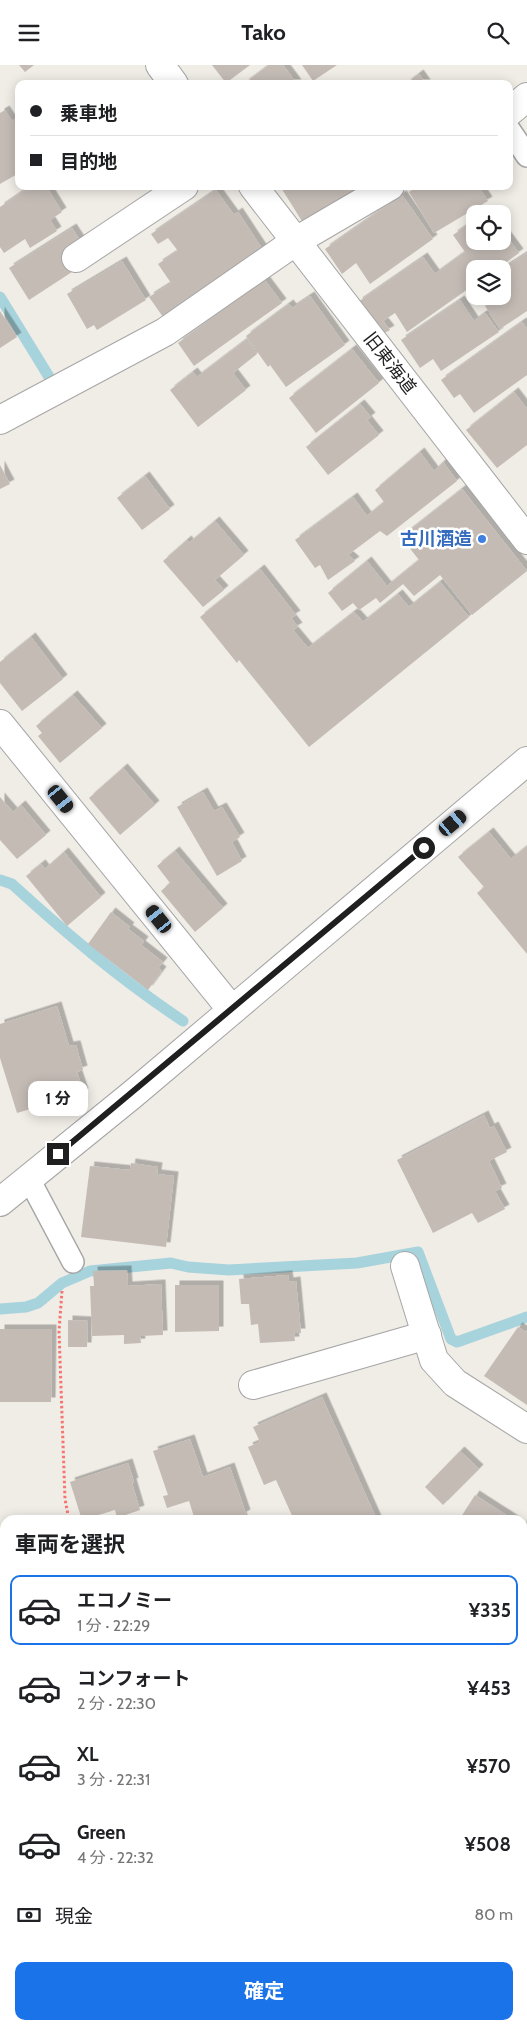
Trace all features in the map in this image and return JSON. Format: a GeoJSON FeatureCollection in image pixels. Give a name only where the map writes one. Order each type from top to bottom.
{"type":"FeatureCollection","features":[{"type":"Feature","properties":{"kind":"street"},"geometry":{"type":"LineString","coordinates":[[160,65],[171,80]]}},
{"type":"Feature","properties":{"kind":"street"},"geometry":{"type":"LineString","coordinates":[[513,109],[527,97]]}},
{"type":"Feature","properties":{"kind":"street"},"geometry":{"type":"LineString","coordinates":[[76,258],[178,190]]}},
{"type":"Feature","properties":{"kind":"street","name":"旧東海道"},"geometry":{"type":"LineString","coordinates":[[257,190],[527,539]]}},
{"type":"Feature","properties":{"kind":"street"},"geometry":{"type":"LineString","coordinates":[[0,420],[165,332],[296,241],[383,190]]}},
{"type":"Feature","properties":{"kind":"street"},"geometry":{"type":"LineString","coordinates":[[0,724],[232,1010]]}},
{"type":"Feature","properties":{"kind":"street"},"geometry":{"type":"LineString","coordinates":[[0,1202],[232,1010],[527,761]]}},
{"type":"Feature","properties":{"kind":"street"},"geometry":{"type":"LineString","coordinates":[[405,1266],[434,1360],[455,1383],[527,1429]]}},
{"type":"Feature","properties":{"kind":"street"},"geometry":{"type":"LineString","coordinates":[[253,1385],[426,1335]]}},
{"type":"Feature","properties":{"kind":"lane"},"geometry":{"type":"LineString","coordinates":[[513,135],[527,156]]}},
{"type":"Feature","properties":{"kind":"lane"},"geometry":{"type":"LineString","coordinates":[[29,1179],[73,1262]]}},
{"type":"Feature","properties":{"kind":"path"},"geometry":{"type":"LineString","coordinates":[[68,1515],[65,1499],[58,1331],[63,1288],[73,1262]]}},
{"type":"Feature","properties":{"kind":"building"},"geometry":{"type":"Polygon","coordinates":[[[19,65],[34,65],[25,72],[19,65]]]}},
{"type":"Feature","properties":{"kind":"building"},"geometry":{"type":"Polygon","coordinates":[[[212,65],[250,65],[230,80],[224,80],[212,65]]]}},
{"type":"Feature","properties":{"kind":"building"},"geometry":{"type":"Polygon","coordinates":[[[269,65],[283,65],[294,80],[249,80],[269,65]]]}},
{"type":"Feature","properties":{"kind":"building"},"geometry":{"type":"Polygon","coordinates":[[[302,65],[337,65],[314,80],[312,80],[302,65]]]}},
{"type":"Feature","properties":{"kind":"building"},"geometry":{"type":"Polygon","coordinates":[[[419,74],[423,80],[411,80],[419,74]]]}},
{"type":"Feature","properties":{"kind":"building"},"geometry":{"type":"Polygon","coordinates":[[[5,110],[12,121],[15,119],[15,175],[0,184],[0,113],[5,110]]]}},
{"type":"Feature","properties":{"kind":"building"},"geometry":{"type":"Polygon","coordinates":[[[25,190],[48,190],[62,212],[50,220],[57,231],[30,248],[25,239],[4,253],[0,247],[0,207],[25,190]]]}},
{"type":"Feature","properties":{"kind":"building"},"geometry":{"type":"Polygon","coordinates":[[[216,190],[234,215],[238,212],[263,250],[163,317],[149,297],[171,283],[158,264],[178,251],[168,238],[158,244],[151,234],[216,190]]]}},
{"type":"Feature","properties":{"kind":"building"},"geometry":{"type":"Polygon","coordinates":[[[282,190],[363,190],[305,226],[282,190]]]}},
{"type":"Feature","properties":{"kind":"building"},"geometry":{"type":"Polygon","coordinates":[[[412,190],[481,190],[488,201],[481,205],[466,205],[466,214],[434,233],[409,192],[412,190]]]}},
{"type":"Feature","properties":{"kind":"building"},"geometry":{"type":"Polygon","coordinates":[[[402,195],[433,239],[370,284],[356,263],[342,274],[325,249],[402,195]]]}},
{"type":"Feature","properties":{"kind":"building"},"geometry":{"type":"Polygon","coordinates":[[[466,226],[466,250],[511,250],[511,242],[519,253],[509,260],[466,260],[466,290],[407,332],[395,313],[383,321],[390,330],[381,335],[358,302],[423,257],[435,274],[465,252],[453,235],[466,226]]]}},
{"type":"Feature","properties":{"kind":"building"},"geometry":{"type":"Polygon","coordinates":[[[72,228],[92,259],[29,300],[9,268],[72,228]]]}},
{"type":"Feature","properties":{"kind":"building"},"geometry":{"type":"Polygon","coordinates":[[[527,253],[527,311],[500,329],[485,306],[511,305],[511,263],[527,253]]]}},
{"type":"Feature","properties":{"kind":"building"},"geometry":{"type":"Polygon","coordinates":[[[122,261],[146,300],[97,330],[94,325],[87,329],[67,294],[122,261]]]}},
{"type":"Feature","properties":{"kind":"building"},"geometry":{"type":"Polygon","coordinates":[[[264,279],[282,303],[194,366],[178,343],[264,279]]]}},
{"type":"Feature","properties":{"kind":"building"},"geometry":{"type":"Polygon","coordinates":[[[310,296],[345,345],[286,387],[270,365],[268,367],[246,336],[289,304],[292,308],[310,296]]]}},
{"type":"Feature","properties":{"kind":"building"},"geometry":{"type":"Polygon","coordinates":[[[460,300],[474,321],[485,313],[499,332],[441,371],[433,359],[420,368],[401,340],[460,300]]]}},
{"type":"Feature","properties":{"kind":"building"},"geometry":{"type":"Polygon","coordinates":[[[0,311],[17,337],[0,348],[0,311]]]}},
{"type":"Feature","properties":{"kind":"building"},"geometry":{"type":"Polygon","coordinates":[[[522,322],[527,329],[527,375],[474,413],[460,394],[454,398],[441,380],[522,322]]]}},
{"type":"Feature","properties":{"kind":"building"},"geometry":{"type":"Polygon","coordinates":[[[247,339],[257,354],[233,373],[246,390],[198,427],[170,390],[193,372],[197,377],[247,339]]]}},
{"type":"Feature","properties":{"kind":"building"},"geometry":{"type":"Polygon","coordinates":[[[352,349],[379,383],[316,433],[289,398],[352,349]]]}},
{"type":"Feature","properties":{"kind":"building"},"geometry":{"type":"Polygon","coordinates":[[[514,392],[527,409],[527,445],[497,468],[466,430],[514,392]]]}},
{"type":"Feature","properties":{"kind":"building"},"geometry":{"type":"Polygon","coordinates":[[[360,404],[371,417],[367,420],[379,435],[328,475],[306,447],[360,404]]]}},
{"type":"Feature","properties":{"kind":"building"},"geometry":{"type":"Polygon","coordinates":[[[420,452],[434,471],[443,462],[457,481],[387,536],[380,531],[348,555],[355,561],[328,580],[320,565],[315,568],[295,540],[353,497],[367,516],[384,502],[375,490],[420,452]]]}},
{"type":"Feature","properties":{"kind":"building"},"geometry":{"type":"Polygon","coordinates":[[[0,465],[10,484],[0,489],[0,465]]]}},
{"type":"Feature","properties":{"kind":"building"},"geometry":{"type":"Polygon","coordinates":[[[145,476],[170,509],[142,530],[117,498],[145,476]]]}},
{"type":"Feature","properties":{"kind":"building"},"geometry":{"type":"Polygon","coordinates":[[[462,489],[527,571],[472,615],[440,575],[414,596],[403,584],[380,603],[376,598],[359,610],[353,603],[342,611],[328,593],[367,561],[387,586],[419,560],[401,537],[462,489]]]}},
{"type":"Feature","properties":{"kind":"building"},"geometry":{"type":"Polygon","coordinates":[[[215,521],[244,555],[215,580],[224,590],[203,607],[163,561],[187,540],[189,543],[215,521]]]}},
{"type":"Feature","properties":{"kind":"building"},"geometry":{"type":"Polygon","coordinates":[[[260,569],[296,615],[291,618],[298,627],[293,630],[308,648],[354,612],[363,622],[398,594],[409,607],[440,582],[469,617],[309,747],[239,660],[237,663],[200,617],[260,569]]]}},
{"type":"Feature","properties":{"kind":"building"},"geometry":{"type":"Polygon","coordinates":[[[31,637],[63,679],[22,711],[0,683],[0,662],[31,637]]]}},
{"type":"Feature","properties":{"kind":"building"},"geometry":{"type":"Polygon","coordinates":[[[73,695],[102,728],[60,763],[38,736],[42,733],[36,726],[73,695]]]}},
{"type":"Feature","properties":{"kind":"building"},"geometry":{"type":"Polygon","coordinates":[[[123,768],[155,805],[120,835],[89,798],[123,768]]]}},
{"type":"Feature","properties":{"kind":"building"},"geometry":{"type":"Polygon","coordinates":[[[203,792],[214,811],[222,807],[240,837],[232,842],[242,861],[217,876],[177,807],[203,792]]]}},
{"type":"Feature","properties":{"kind":"building"},"geometry":{"type":"Polygon","coordinates":[[[0,797],[13,812],[21,805],[46,835],[17,859],[0,840],[0,797]]]}},
{"type":"Feature","properties":{"kind":"building"},"geometry":{"type":"Polygon","coordinates":[[[489,832],[511,859],[527,846],[527,954],[477,893],[484,887],[458,857],[489,832]]]}},
{"type":"Feature","properties":{"kind":"building"},"geometry":{"type":"Polygon","coordinates":[[[175,851],[223,908],[195,932],[161,891],[170,883],[157,866],[175,851]]]}},
{"type":"Feature","properties":{"kind":"building"},"geometry":{"type":"Polygon","coordinates":[[[64,852],[101,897],[67,926],[26,876],[41,864],[45,869],[64,852]]]}},
{"type":"Feature","properties":{"kind":"building"},"geometry":{"type":"Polygon","coordinates":[[[111,912],[130,927],[128,929],[144,941],[141,945],[163,962],[158,968],[162,971],[148,990],[88,944],[111,912]]]}},
{"type":"Feature","properties":{"kind":"building"},"geometry":{"type":"Polygon","coordinates":[[[57,1006],[69,1046],[76,1045],[83,1070],[77,1072],[84,1093],[17,1113],[0,1058],[0,1024],[57,1006]]]}},
{"type":"Feature","properties":{"kind":"building"},"geometry":{"type":"Polygon","coordinates":[[[484,1115],[490,1128],[494,1126],[507,1152],[489,1161],[502,1188],[495,1191],[505,1209],[478,1223],[472,1213],[433,1233],[397,1160],[484,1115]]]}},
{"type":"Feature","properties":{"kind":"building"},"geometry":{"type":"Polygon","coordinates":[[[131,1163],[158,1167],[157,1174],[174,1176],[166,1247],[81,1237],[90,1166],[130,1170],[131,1163]]]}},
{"type":"Feature","properties":{"kind":"building"},"geometry":{"type":"Polygon","coordinates":[[[127,1270],[128,1286],[161,1284],[163,1335],[140,1336],[141,1343],[124,1344],[124,1335],[92,1336],[90,1286],[94,1286],[93,1271],[127,1270]]]}},
{"type":"Feature","properties":{"kind":"building"},"geometry":{"type":"Polygon","coordinates":[[[288,1275],[289,1282],[296,1281],[301,1333],[294,1333],[295,1341],[260,1343],[258,1324],[251,1325],[249,1304],[241,1304],[239,1279],[288,1275]]]}},
{"type":"Feature","properties":{"kind":"building"},"geometry":{"type":"Polygon","coordinates":[[[175,1285],[219,1285],[219,1331],[175,1332],[175,1285]]]}},
{"type":"Feature","properties":{"kind":"building"},"geometry":{"type":"Polygon","coordinates":[[[68,1320],[88,1321],[87,1347],[68,1347],[68,1320]]]}},
{"type":"Feature","properties":{"kind":"building"},"geometry":{"type":"Polygon","coordinates":[[[518,1327],[526,1332],[527,1330],[527,1405],[484,1376],[518,1327]]]}},
{"type":"Feature","properties":{"kind":"building"},"geometry":{"type":"Polygon","coordinates":[[[0,1329],[52,1329],[51,1402],[0,1402],[0,1329]]]}},
{"type":"Feature","properties":{"kind":"building"},"geometry":{"type":"Polygon","coordinates":[[[322,1397],[375,1515],[292,1515],[276,1480],[264,1485],[248,1447],[260,1442],[253,1427],[322,1397]]]}},
{"type":"Feature","properties":{"kind":"building"},"geometry":{"type":"Polygon","coordinates":[[[190,1439],[203,1477],[230,1467],[246,1514],[193,1515],[189,1501],[167,1508],[163,1496],[168,1495],[153,1451],[190,1439]]]}},
{"type":"Feature","properties":{"kind":"building"},"geometry":{"type":"Polygon","coordinates":[[[460,1451],[479,1469],[443,1505],[425,1487],[460,1451]]]}},
{"type":"Feature","properties":{"kind":"building"},"geometry":{"type":"Polygon","coordinates":[[[128,1463],[140,1510],[126,1515],[116,1515],[115,1510],[98,1515],[80,1515],[70,1482],[128,1463]]]}},
{"type":"Feature","properties":{"kind":"building"},"geometry":{"type":"Polygon","coordinates":[[[475,1495],[506,1515],[462,1515],[475,1495]]]}},
{"type":"Feature","properties":{"kind":"waterway"},"geometry":{"type":"LineString","coordinates":[[0,297],[54,385]]}},
{"type":"Feature","properties":{"kind":"waterway"},"geometry":{"type":"LineString","coordinates":[[0,880],[12,884],[95,956],[183,1021]]}},
{"type":"Feature","properties":{"kind":"waterway"},"geometry":{"type":"LineString","coordinates":[[0,1309],[26,1307],[38,1303],[62,1283],[90,1271],[171,1263],[188,1267],[229,1270],[357,1263],[418,1252],[451,1339],[457,1342],[527,1317]]}},
{"type":"Feature","properties":{"kind":"place","name":"古川酒造"},"geometry":{"type":"Point","coordinates":[482,539]}},
{"type":"Feature","properties":{"kind":"route"},"geometry":{"type":"LineString","coordinates":[[58,1154],[133,1094],[424,848]]}}]}
